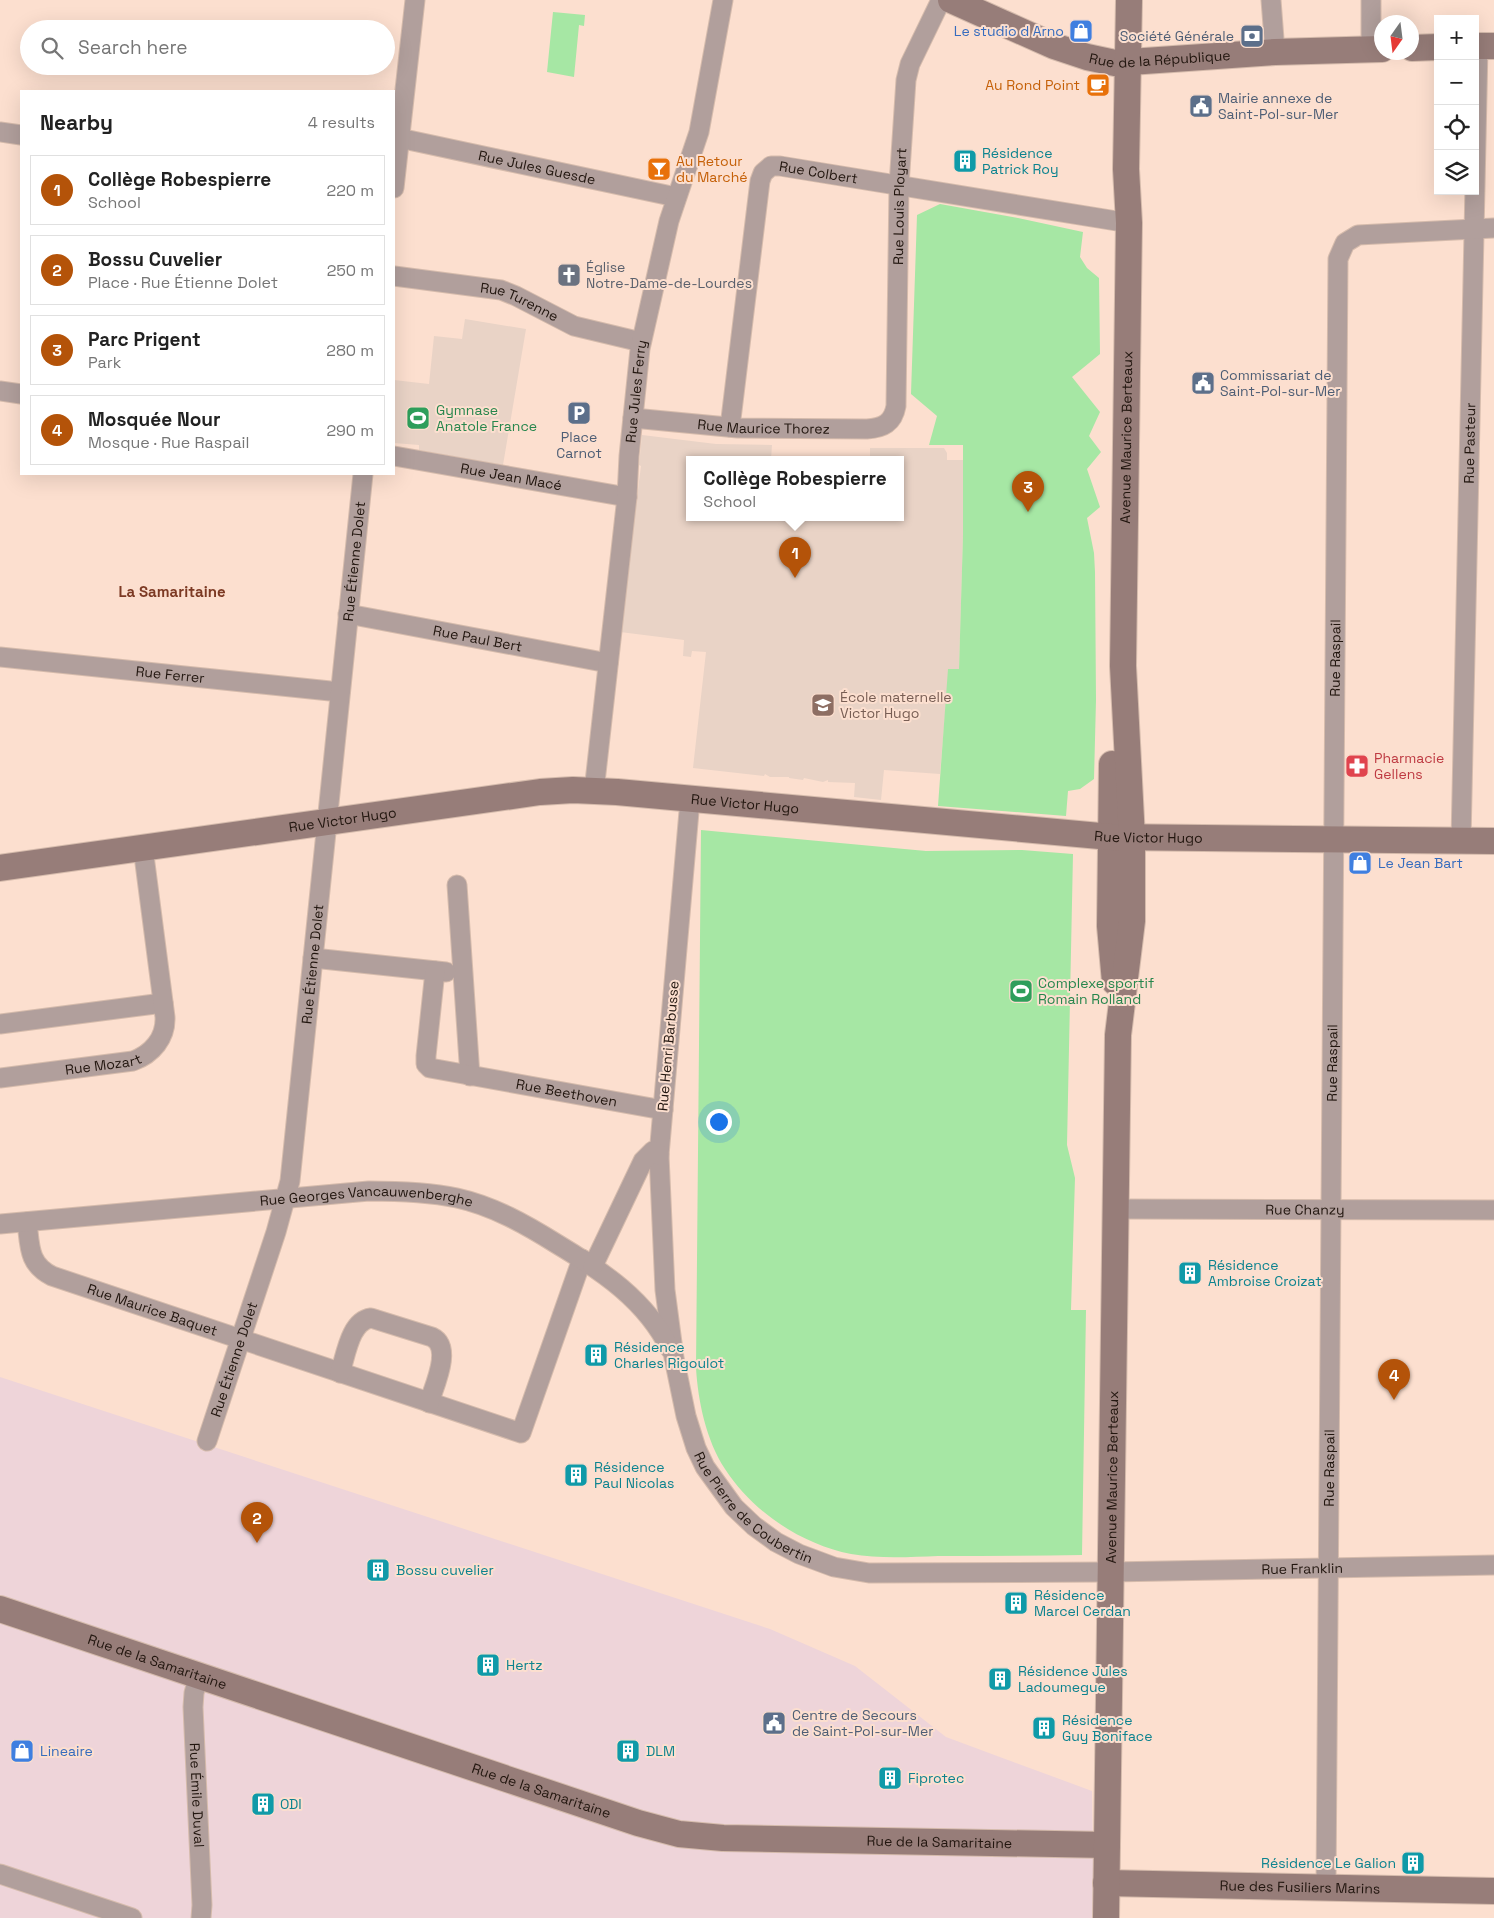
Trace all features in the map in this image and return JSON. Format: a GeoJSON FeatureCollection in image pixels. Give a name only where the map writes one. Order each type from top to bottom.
{"type":"FeatureCollection","features":[{"type":"Feature","properties":{"kind":"street"},"geometry":{"type":"LineString","coordinates":[[395,176],[415,0]]}},
{"type":"Feature","properties":{"kind":"street","name":"Rue Jules Ferry"},"geometry":{"type":"LineString","coordinates":[[594,791],[627,497],[628,456],[641,342],[663,242],[676,197],[692,157],[699,132],[723,0]]}},
{"type":"Feature","properties":{"kind":"street","name":"Rue Louis Ployart"},"geometry":{"type":"LineString","coordinates":[[892,419],[896,406],[899,186],[907,71],[941,0]]}},
{"type":"Feature","properties":{"kind":"street","name":"Rue de la République"},"geometry":{"type":"LineString","coordinates":[[951,0],[1063,50],[1104,61],[1135,63],[1275,52],[1374,49]]}},
{"type":"Feature","properties":{"kind":"street","name":"Avenue Maurice Berteaux"},"geometry":{"type":"LineString","coordinates":[[1128,0],[1135,63]]}},
{"type":"Feature","properties":{"kind":"street","name":"Avenue Maurice Berteaux"},"geometry":{"type":"LineString","coordinates":[[1106,1918],[1118,1035],[1110,926],[1122,837],[1112,736],[1123,666],[1129,216],[1126,169],[1135,63],[1144,0]]}},
{"type":"Feature","properties":{"kind":"street"},"geometry":{"type":"LineString","coordinates":[[1271,0],[1275,52]]}},
{"type":"Feature","properties":{"kind":"street"},"geometry":{"type":"LineString","coordinates":[[1371,0],[1374,29]]}},
{"type":"Feature","properties":{"kind":"street","name":"Rue Pasteur"},"geometry":{"type":"LineString","coordinates":[[1461,841],[1477,120],[1483,46]]}},
{"type":"Feature","properties":{"kind":"street"},"geometry":{"type":"LineString","coordinates":[[1419,48],[1434,47]]}},
{"type":"Feature","properties":{"kind":"street"},"geometry":{"type":"LineString","coordinates":[[0,132],[20,135]]}},
{"type":"Feature","properties":{"kind":"street","name":"Rue Jules Guesde"},"geometry":{"type":"LineString","coordinates":[[399,138],[676,197]]}},
{"type":"Feature","properties":{"kind":"street","name":"Rue Colbert"},"geometry":{"type":"LineString","coordinates":[[730,427],[756,207],[760,181],[763,173],[770,166],[780,166],[899,186],[1129,216]]}},
{"type":"Feature","properties":{"kind":"street"},"geometry":{"type":"LineString","coordinates":[[1474,229],[1494,228]]}},
{"type":"Feature","properties":{"kind":"street","name":"Rue Raspail"},"geometry":{"type":"LineString","coordinates":[[1326,1888],[1338,263],[1340,250],[1347,240],[1362,234],[1474,229]]}},
{"type":"Feature","properties":{"kind":"street","name":"Rue Turenne"},"geometry":{"type":"LineString","coordinates":[[395,276],[501,290],[574,326],[641,342]]}},
{"type":"Feature","properties":{"kind":"street"},"geometry":{"type":"LineString","coordinates":[[0,390],[20,394]]}},
{"type":"Feature","properties":{"kind":"street","name":"Rue Maurice Thorez"},"geometry":{"type":"LineString","coordinates":[[633,418],[730,427],[867,429],[885,425],[892,419]]}},
{"type":"Feature","properties":{"kind":"street","name":"Rue Jean Macé"},"geometry":{"type":"LineString","coordinates":[[395,456],[627,497]]}},
{"type":"Feature","properties":{"kind":"street","name":"Rue Étienne Dolet"},"geometry":{"type":"LineString","coordinates":[[207,1442],[286,1198],[291,1172],[363,475]]}},
{"type":"Feature","properties":{"kind":"street","name":"Rue Paul Bert"},"geometry":{"type":"LineString","coordinates":[[348,614],[608,663]]}},
{"type":"Feature","properties":{"kind":"street","name":"Rue Ferrer"},"geometry":{"type":"LineString","coordinates":[[0,657],[340,692]]}},
{"type":"Feature","properties":{"kind":"street","name":"Rue Victor Hugo"},"geometry":{"type":"LineString","coordinates":[[0,868],[540,792],[594,791],[1122,837],[1494,841]]}},
{"type":"Feature","properties":{"kind":"street","name":"Rue Henri Barbusse"},"geometry":{"type":"LineString","coordinates":[[659,1155],[690,800]]}},
{"type":"Feature","properties":{"kind":"street","name":"Rue Mozart"},"geometry":{"type":"LineString","coordinates":[[0,1078],[130,1062],[142,1057],[155,1047],[163,1034],[165,1021],[143,848]]}},
{"type":"Feature","properties":{"kind":"street"},"geometry":{"type":"LineString","coordinates":[[457,885],[470,1076]]}},
{"type":"Feature","properties":{"kind":"street"},"geometry":{"type":"LineString","coordinates":[[313,958],[463,974]]}},
{"type":"Feature","properties":{"kind":"street","name":"Rue Beethoven"},"geometry":{"type":"LineString","coordinates":[[435,971],[426,1061],[430,1068],[663,1110]]}},
{"type":"Feature","properties":{"kind":"street"},"geometry":{"type":"LineString","coordinates":[[0,1024],[163,1002]]}},
{"type":"Feature","properties":{"kind":"street"},"geometry":{"type":"LineString","coordinates":[[587,1262],[643,1162],[653,1150],[659,1155]]}},
{"type":"Feature","properties":{"kind":"street","name":"Rue Pierre de Coubertin"},"geometry":{"type":"LineString","coordinates":[[659,1155],[664,1281],[674,1358],[689,1426],[705,1467],[734,1507],[754,1526],[787,1549],[822,1564],[868,1573],[1111,1572]]}},
{"type":"Feature","properties":{"kind":"street","name":"Rue Georges Vancauwenberghe"},"geometry":{"type":"LineString","coordinates":[[0,1224],[369,1191],[393,1191],[456,1198],[510,1217],[587,1262],[618,1284],[648,1316],[666,1342],[674,1358]]}},
{"type":"Feature","properties":{"kind":"street","name":"Rue Chanzy"},"geometry":{"type":"LineString","coordinates":[[1116,1209],[1494,1210]]}},
{"type":"Feature","properties":{"kind":"street","name":"Rue Maurice Baquet"},"geometry":{"type":"LineString","coordinates":[[27,1222],[32,1257],[36,1264],[48,1274],[521,1433],[587,1262]]}},
{"type":"Feature","properties":{"kind":"street"},"geometry":{"type":"LineString","coordinates":[[340,1373],[355,1328],[366,1319],[371,1318],[432,1337],[440,1343],[442,1353],[428,1402]]}},
{"type":"Feature","properties":{"kind":"street","name":"Rue Franklin"},"geometry":{"type":"LineString","coordinates":[[1111,1572],[1494,1565]]}},
{"type":"Feature","properties":{"kind":"street","name":"Rue de la Samaritaine"},"geometry":{"type":"LineString","coordinates":[[0,1609],[638,1823],[679,1834],[723,1838],[1107,1845]]}},
{"type":"Feature","properties":{"kind":"street","name":"Rue Émile Duval"},"geometry":{"type":"LineString","coordinates":[[199,1675],[194,1693],[193,1708],[201,1918]]}},
{"type":"Feature","properties":{"kind":"street"},"geometry":{"type":"LineString","coordinates":[[0,1874],[132,1918]]}},
{"type":"Feature","properties":{"kind":"street","name":"Rue des Fusiliers Marins"},"geometry":{"type":"LineString","coordinates":[[1106,1883],[1494,1891]]}},
{"type":"Feature","properties":{"kind":"shaded area"},"geometry":{"type":"Polygon","coordinates":[[[465,319],[526,329],[503,465],[419,450],[419,445],[395,443],[395,380],[429,384],[434,336],[462,339],[465,319]]]}},
{"type":"Feature","properties":{"kind":"shaded area"},"geometry":{"type":"Polygon","coordinates":[[[642,435],[716,444],[772,445],[771,456],[686,456],[686,521],[904,521],[904,456],[870,456],[870,448],[944,448],[947,453],[947,460],[963,460],[959,669],[949,669],[940,774],[884,770],[881,800],[854,797],[855,783],[828,782],[828,780],[823,782],[804,778],[803,780],[789,777],[770,777],[765,774],[764,776],[693,768],[706,652],[692,651],[691,657],[683,656],[684,640],[620,632],[641,466],[639,465],[642,435]]]}},
{"type":"Feature","properties":{"kind":"shaded area"},"geometry":{"type":"Polygon","coordinates":[[[0,1377],[770,1629],[855,1666],[946,1737],[1092,1791],[1094,1918],[0,1918],[0,1377]]]}},
{"type":"Feature","properties":{"kind":"green space"},"geometry":{"type":"Polygon","coordinates":[[[553,12],[585,15],[584,26],[579,25],[574,77],[547,72],[553,12]]]}},
{"type":"Feature","properties":{"kind":"green space"},"geometry":{"type":"Polygon","coordinates":[[[940,204],[1083,232],[1080,257],[1087,268],[1099,278],[1100,354],[1072,377],[1100,412],[1089,436],[1101,452],[1087,469],[1100,507],[1087,518],[1094,553],[1095,572],[1096,700],[1094,779],[1080,789],[1068,791],[1066,816],[938,806],[948,669],[959,669],[963,535],[963,445],[929,445],[937,416],[911,394],[917,215],[940,204]]]}},
{"type":"Feature","properties":{"kind":"green space"},"geometry":{"type":"Polygon","coordinates":[[[701,830],[926,851],[1022,850],[1073,854],[1067,1145],[1075,1178],[1071,1310],[1086,1310],[1082,1555],[883,1557],[862,1556],[832,1549],[814,1543],[797,1534],[764,1512],[736,1485],[718,1458],[704,1420],[696,1368],[701,830]]]}},
{"type":"Feature","properties":{"kind":"place","name":"Le studio d Arno"},"geometry":{"type":"Point","coordinates":[1081,31]}},
{"type":"Feature","properties":{"kind":"place","name":"Société Générale"},"geometry":{"type":"Point","coordinates":[1252,36]}},
{"type":"Feature","properties":{"kind":"place","name":"Au Rond Point"},"geometry":{"type":"Point","coordinates":[1098,85]}},
{"type":"Feature","properties":{"kind":"place","name":"Mairie annexe de Saint-Pol-sur-Mer"},"geometry":{"type":"Point","coordinates":[1201,106]}},
{"type":"Feature","properties":{"kind":"place","name":"Résidence Patrick Roy"},"geometry":{"type":"Point","coordinates":[965,161]}},
{"type":"Feature","properties":{"kind":"place","name":"Au Retour du Marché"},"geometry":{"type":"Point","coordinates":[659,169]}},
{"type":"Feature","properties":{"kind":"place","name":"Église Notre-Dame-de-Lourdes"},"geometry":{"type":"Point","coordinates":[569,275]}},
{"type":"Feature","properties":{"kind":"place","name":"Commissariat de Saint-Pol-sur-Mer"},"geometry":{"type":"Point","coordinates":[1203,383]}},
{"type":"Feature","properties":{"kind":"place","name":"Place Carnot"},"geometry":{"type":"Point","coordinates":[579,413]}},
{"type":"Feature","properties":{"kind":"place","name":"Gymnase Anatole France"},"geometry":{"type":"Point","coordinates":[418,418]}},
{"type":"Feature","properties":{"kind":"place","name":"Parc Prigent"},"geometry":{"type":"Point","coordinates":[1028,512]}},
{"type":"Feature","properties":{"kind":"place","name":"Collège Robespierre"},"geometry":{"type":"Point","coordinates":[795,578]}},
{"type":"Feature","properties":{"kind":"place","name":"École maternelle Victor Hugo"},"geometry":{"type":"Point","coordinates":[823,705]}},
{"type":"Feature","properties":{"kind":"place","name":"Pharmacie Gellens"},"geometry":{"type":"Point","coordinates":[1357,766]}},
{"type":"Feature","properties":{"kind":"place","name":"Le Jean Bart"},"geometry":{"type":"Point","coordinates":[1360,863]}},
{"type":"Feature","properties":{"kind":"place","name":"Complexe sportif Romain Rolland"},"geometry":{"type":"Point","coordinates":[1021,991]}},
{"type":"Feature","properties":{"kind":"place","name":"Résidence Ambroise Croizat"},"geometry":{"type":"Point","coordinates":[1190,1273]}},
{"type":"Feature","properties":{"kind":"place","name":"Résidence Charles Rigoulot"},"geometry":{"type":"Point","coordinates":[596,1355]}},
{"type":"Feature","properties":{"kind":"place","name":"Mosquée Nour"},"geometry":{"type":"Point","coordinates":[1394,1400]}},
{"type":"Feature","properties":{"kind":"place","name":"Résidence Paul Nicolas"},"geometry":{"type":"Point","coordinates":[576,1475]}},
{"type":"Feature","properties":{"kind":"place","name":"Bossu Cuvelier"},"geometry":{"type":"Point","coordinates":[257,1543]}},
{"type":"Feature","properties":{"kind":"place","name":"Bossu cuvelier"},"geometry":{"type":"Point","coordinates":[378,1570]}},
{"type":"Feature","properties":{"kind":"place","name":"Résidence Marcel Cerdan"},"geometry":{"type":"Point","coordinates":[1016,1603]}},
{"type":"Feature","properties":{"kind":"place","name":"Hertz"},"geometry":{"type":"Point","coordinates":[488,1665]}},
{"type":"Feature","properties":{"kind":"place","name":"Résidence Jules Ladoumegue"},"geometry":{"type":"Point","coordinates":[1000,1679]}},
{"type":"Feature","properties":{"kind":"place","name":"Centre de Secours de Saint-Pol-sur-Mer"},"geometry":{"type":"Point","coordinates":[774,1723]}},
{"type":"Feature","properties":{"kind":"place","name":"Résidence Guy Boniface"},"geometry":{"type":"Point","coordinates":[1044,1728]}},
{"type":"Feature","properties":{"kind":"place","name":"Lineaire"},"geometry":{"type":"Point","coordinates":[22,1751]}},
{"type":"Feature","properties":{"kind":"place","name":"DLM"},"geometry":{"type":"Point","coordinates":[628,1751]}},
{"type":"Feature","properties":{"kind":"place","name":"Fiprotec"},"geometry":{"type":"Point","coordinates":[890,1778]}},
{"type":"Feature","properties":{"kind":"place","name":"ODI"},"geometry":{"type":"Point","coordinates":[263,1804]}},
{"type":"Feature","properties":{"kind":"place","name":"Résidence Le Galion"},"geometry":{"type":"Point","coordinates":[1413,1863]}},
{"type":"Feature","properties":{"kind":"district","name":"La Samaritaine"},"geometry":{"type":"Point","coordinates":[172,592]}}]}
